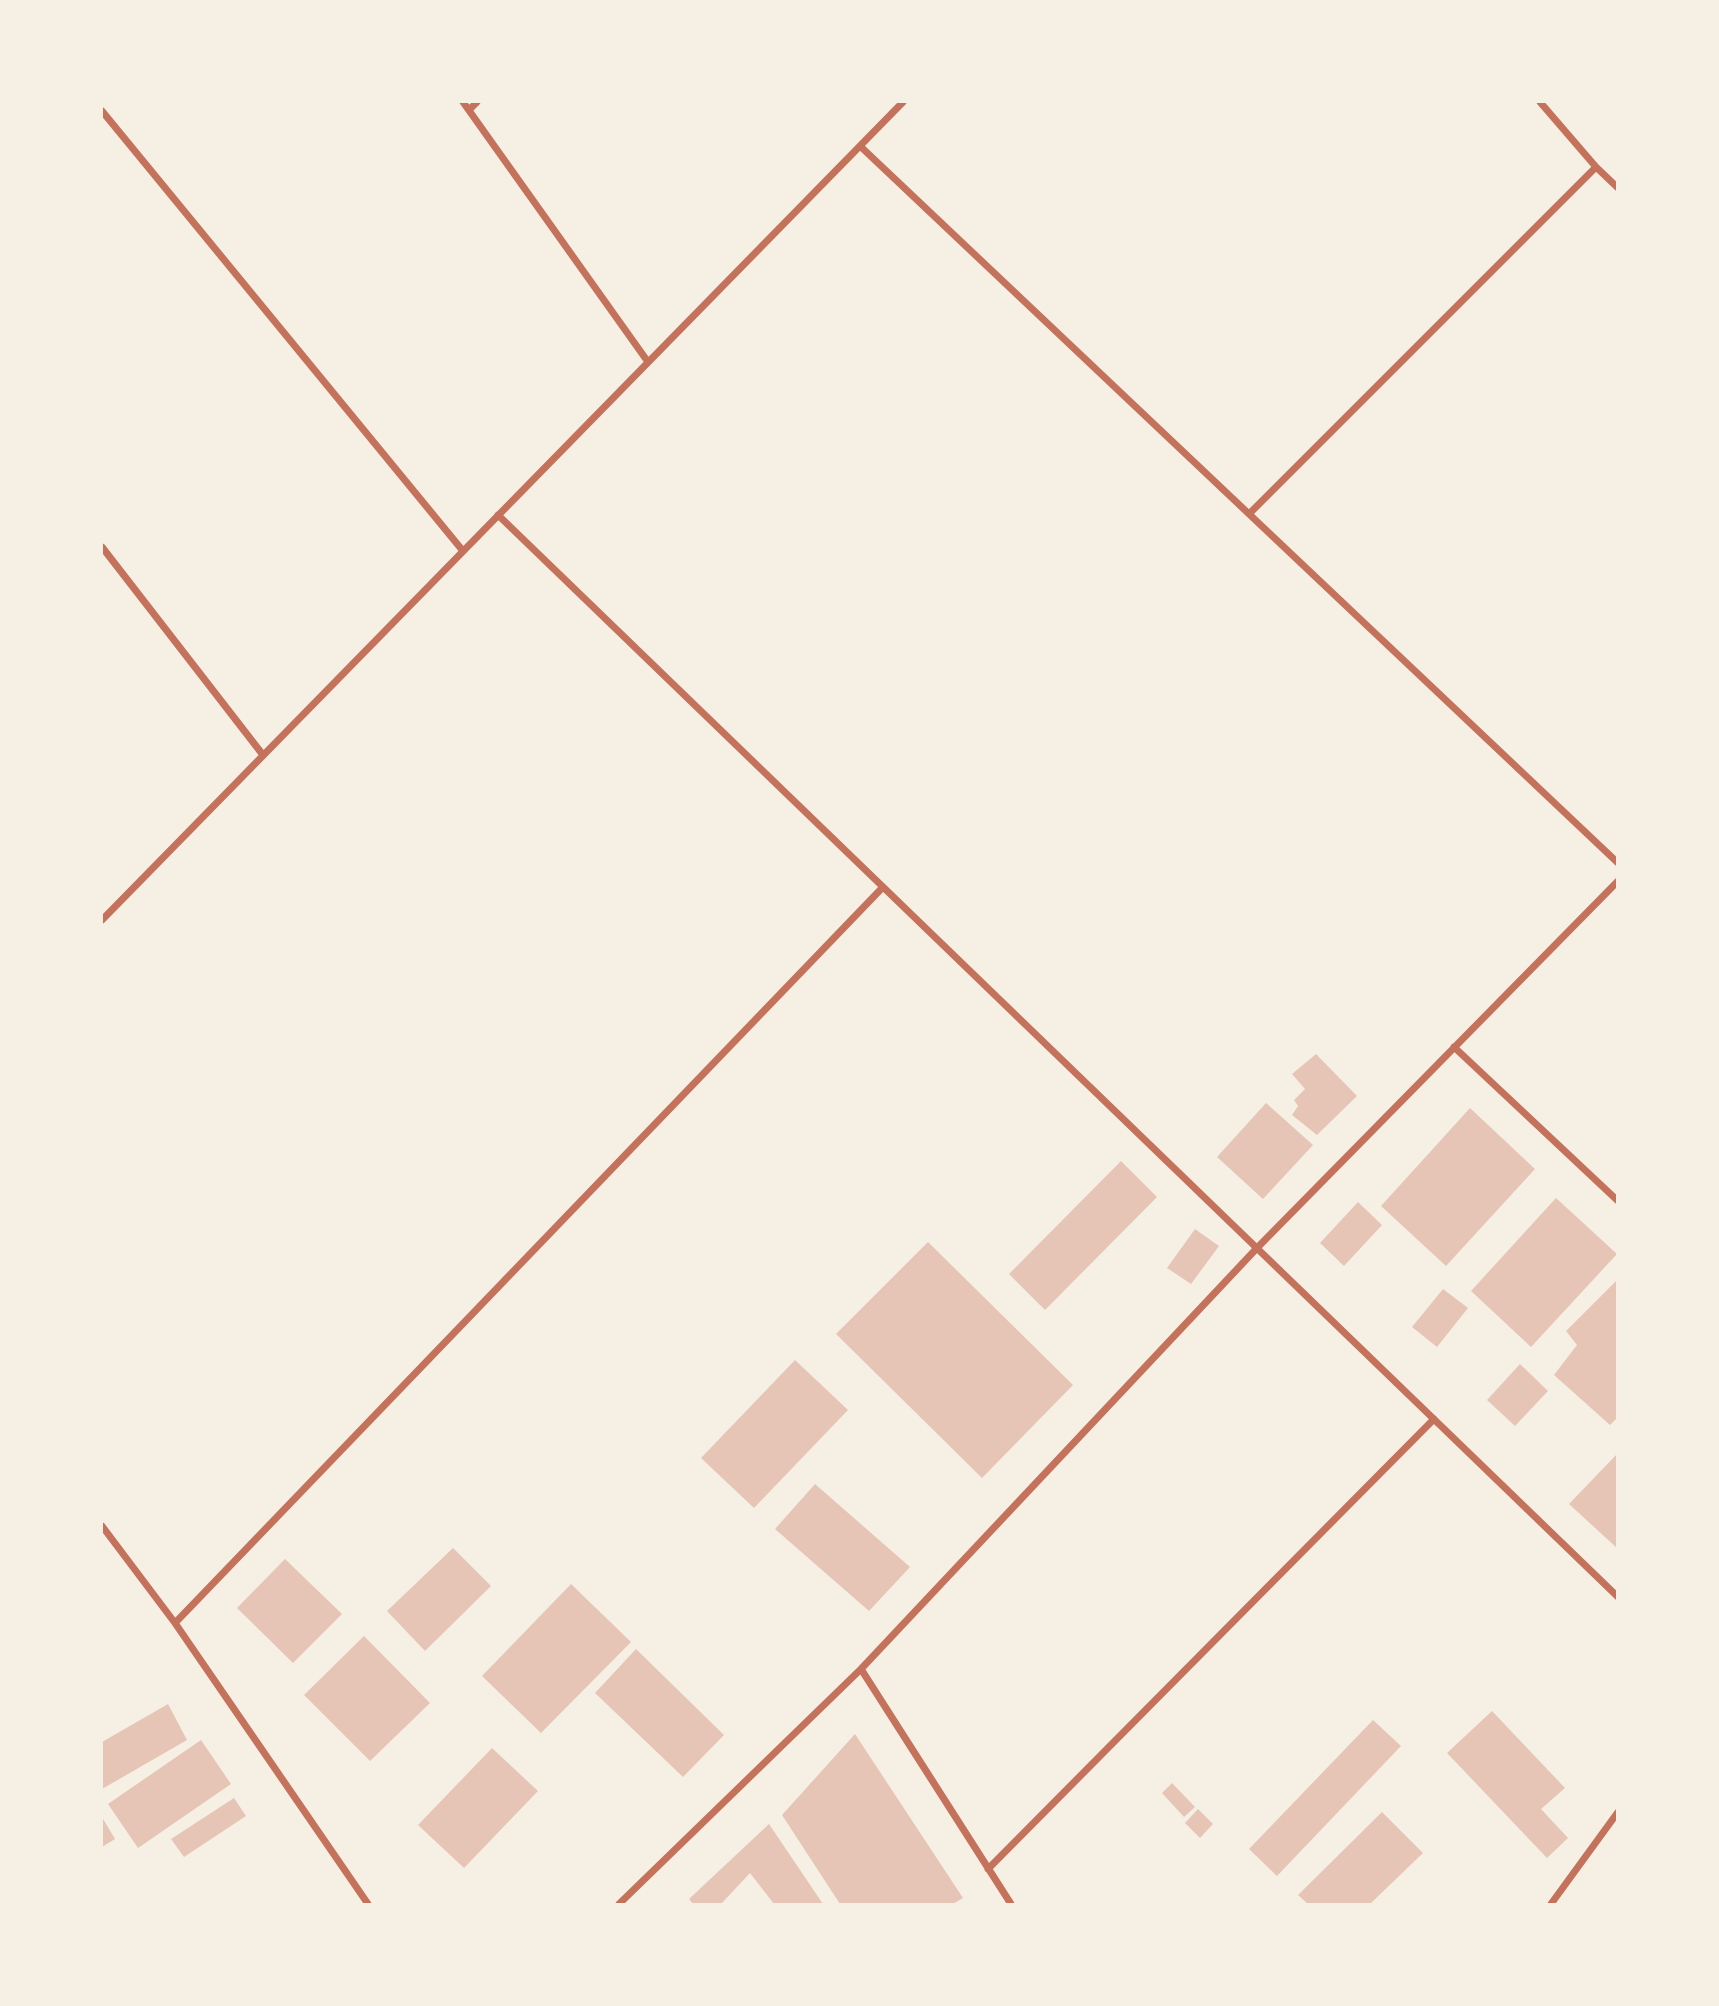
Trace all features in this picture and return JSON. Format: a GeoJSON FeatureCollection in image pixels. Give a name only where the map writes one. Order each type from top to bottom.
{"type":"FeatureCollection","features":[{"type":"Feature","properties":{"kind":"street"},"geometry":{"type":"LineString","coordinates":[[463,102],[648,362]]}},
{"type":"Feature","properties":{"kind":"street"},"geometry":{"type":"LineString","coordinates":[[469,110],[477,102]]}},
{"type":"Feature","properties":{"kind":"street"},"geometry":{"type":"LineString","coordinates":[[102,920],[903,102]]}},
{"type":"Feature","properties":{"kind":"street"},"geometry":{"type":"LineString","coordinates":[[1540,102],[1596,167],[1618,188]]}},
{"type":"Feature","properties":{"kind":"street"},"geometry":{"type":"LineString","coordinates":[[102,111],[463,551]]}},
{"type":"Feature","properties":{"kind":"street"},"geometry":{"type":"LineString","coordinates":[[860,146],[1618,863]]}},
{"type":"Feature","properties":{"kind":"street"},"geometry":{"type":"LineString","coordinates":[[1249,514],[1596,167]]}},
{"type":"Feature","properties":{"kind":"street"},"geometry":{"type":"LineString","coordinates":[[498,515],[1618,1597]]}},
{"type":"Feature","properties":{"kind":"street"},"geometry":{"type":"LineString","coordinates":[[102,547],[263,755]]}},
{"type":"Feature","properties":{"kind":"street"},"geometry":{"type":"LineString","coordinates":[[619,1905],[860,1669],[1256,1248],[1618,881]]}},
{"type":"Feature","properties":{"kind":"street"},"geometry":{"type":"LineString","coordinates":[[174,1623],[883,887]]}},
{"type":"Feature","properties":{"kind":"street"},"geometry":{"type":"LineString","coordinates":[[1454,1047],[1618,1201]]}},
{"type":"Feature","properties":{"kind":"street"},"geometry":{"type":"LineString","coordinates":[[988,1869],[1434,1419]]}},
{"type":"Feature","properties":{"kind":"street"},"geometry":{"type":"LineString","coordinates":[[102,1526],[174,1623],[368,1905]]}},
{"type":"Feature","properties":{"kind":"street"},"geometry":{"type":"LineString","coordinates":[[860,1669],[1011,1905]]}},
{"type":"Feature","properties":{"kind":"street"},"geometry":{"type":"LineString","coordinates":[[1551,1905],[1618,1812]]}},
{"type":"Feature","properties":{"kind":"building"},"geometry":{"type":"Polygon","coordinates":[[[1316,1054],[1357,1096],[1317,1135],[1292,1115],[1298,1106],[1294,1100],[1305,1089],[1292,1074],[1316,1054]]]}},
{"type":"Feature","properties":{"kind":"building"},"geometry":{"type":"Polygon","coordinates":[[[1266,1103],[1313,1145],[1263,1199],[1217,1157],[1266,1103]]]}},
{"type":"Feature","properties":{"kind":"building"},"geometry":{"type":"Polygon","coordinates":[[[1470,1108],[1535,1169],[1446,1266],[1381,1206],[1470,1108]]]}},
{"type":"Feature","properties":{"kind":"building"},"geometry":{"type":"Polygon","coordinates":[[[1121,1161],[1157,1197],[1045,1310],[1009,1274],[1121,1161]]]}},
{"type":"Feature","properties":{"kind":"building"},"geometry":{"type":"Polygon","coordinates":[[[1556,1198],[1617,1254],[1531,1347],[1471,1291],[1556,1198]]]}},
{"type":"Feature","properties":{"kind":"building"},"geometry":{"type":"Polygon","coordinates":[[[1358,1202],[1382,1225],[1344,1266],[1320,1243],[1358,1202]]]}},
{"type":"Feature","properties":{"kind":"building"},"geometry":{"type":"Polygon","coordinates":[[[1195,1229],[1219,1246],[1191,1284],[1167,1268],[1195,1229]]]}},
{"type":"Feature","properties":{"kind":"building"},"geometry":{"type":"Polygon","coordinates":[[[928,1242],[1073,1385],[982,1478],[836,1334],[928,1242]]]}},
{"type":"Feature","properties":{"kind":"building"},"geometry":{"type":"Polygon","coordinates":[[[1618,1279],[1618,1417],[1610,1425],[1554,1375],[1577,1345],[1566,1331],[1618,1279]]]}},
{"type":"Feature","properties":{"kind":"building"},"geometry":{"type":"Polygon","coordinates":[[[1443,1289],[1468,1308],[1437,1347],[1412,1327],[1443,1289]]]}},
{"type":"Feature","properties":{"kind":"building"},"geometry":{"type":"Polygon","coordinates":[[[795,1360],[848,1410],[754,1508],[701,1458],[795,1360]]]}},
{"type":"Feature","properties":{"kind":"building"},"geometry":{"type":"Polygon","coordinates":[[[1520,1364],[1548,1391],[1515,1426],[1487,1400],[1520,1364]]]}},
{"type":"Feature","properties":{"kind":"building"},"geometry":{"type":"Polygon","coordinates":[[[1618,1453],[1618,1549],[1569,1504],[1618,1453]]]}},
{"type":"Feature","properties":{"kind":"building"},"geometry":{"type":"Polygon","coordinates":[[[815,1484],[910,1567],[869,1611],[775,1529],[815,1484]]]}},
{"type":"Feature","properties":{"kind":"building"},"geometry":{"type":"Polygon","coordinates":[[[453,1548],[491,1586],[425,1651],[387,1611],[453,1548]]]}},
{"type":"Feature","properties":{"kind":"building"},"geometry":{"type":"Polygon","coordinates":[[[285,1559],[342,1614],[293,1663],[237,1608],[285,1559]]]}},
{"type":"Feature","properties":{"kind":"building"},"geometry":{"type":"Polygon","coordinates":[[[571,1584],[631,1642],[541,1733],[482,1676],[571,1584]]]}},
{"type":"Feature","properties":{"kind":"building"},"geometry":{"type":"Polygon","coordinates":[[[364,1636],[430,1703],[370,1761],[304,1695],[364,1636]]]}},
{"type":"Feature","properties":{"kind":"building"},"geometry":{"type":"Polygon","coordinates":[[[636,1649],[724,1735],[683,1777],[595,1693],[636,1649]]]}},
{"type":"Feature","properties":{"kind":"building"},"geometry":{"type":"Polygon","coordinates":[[[168,1704],[187,1740],[102,1789],[102,1742],[168,1704]]]}},
{"type":"Feature","properties":{"kind":"building"},"geometry":{"type":"Polygon","coordinates":[[[1492,1711],[1565,1788],[1541,1809],[1568,1838],[1547,1858],[1447,1753],[1492,1711]]]}},
{"type":"Feature","properties":{"kind":"building"},"geometry":{"type":"Polygon","coordinates":[[[1373,1720],[1401,1746],[1277,1876],[1249,1849],[1373,1720]]]}},
{"type":"Feature","properties":{"kind":"building"},"geometry":{"type":"Polygon","coordinates":[[[855,1734],[963,1898],[953,1904],[840,1904],[782,1815],[855,1734]]]}},
{"type":"Feature","properties":{"kind":"building"},"geometry":{"type":"Polygon","coordinates":[[[201,1740],[231,1784],[138,1848],[108,1804],[201,1740]]]}},
{"type":"Feature","properties":{"kind":"building"},"geometry":{"type":"Polygon","coordinates":[[[492,1748],[538,1791],[464,1868],[418,1825],[492,1748]]]}},
{"type":"Feature","properties":{"kind":"building"},"geometry":{"type":"Polygon","coordinates":[[[1172,1783],[1195,1807],[1184,1817],[1162,1793],[1172,1783]]]}},
{"type":"Feature","properties":{"kind":"building"},"geometry":{"type":"Polygon","coordinates":[[[234,1798],[246,1816],[184,1857],[171,1839],[234,1798]]]}},
{"type":"Feature","properties":{"kind":"building"},"geometry":{"type":"Polygon","coordinates":[[[1198,1809],[1213,1824],[1200,1838],[1185,1823],[1198,1809]]]}},
{"type":"Feature","properties":{"kind":"building"},"geometry":{"type":"Polygon","coordinates":[[[1382,1812],[1423,1853],[1370,1904],[1308,1904],[1298,1895],[1382,1812]]]}},
{"type":"Feature","properties":{"kind":"building"},"geometry":{"type":"Polygon","coordinates":[[[102,1817],[115,1839],[102,1847],[102,1817]]]}},
{"type":"Feature","properties":{"kind":"building"},"geometry":{"type":"Polygon","coordinates":[[[769,1824],[823,1904],[774,1904],[750,1873],[721,1904],[693,1904],[689,1899],[769,1824]]]}}]}
